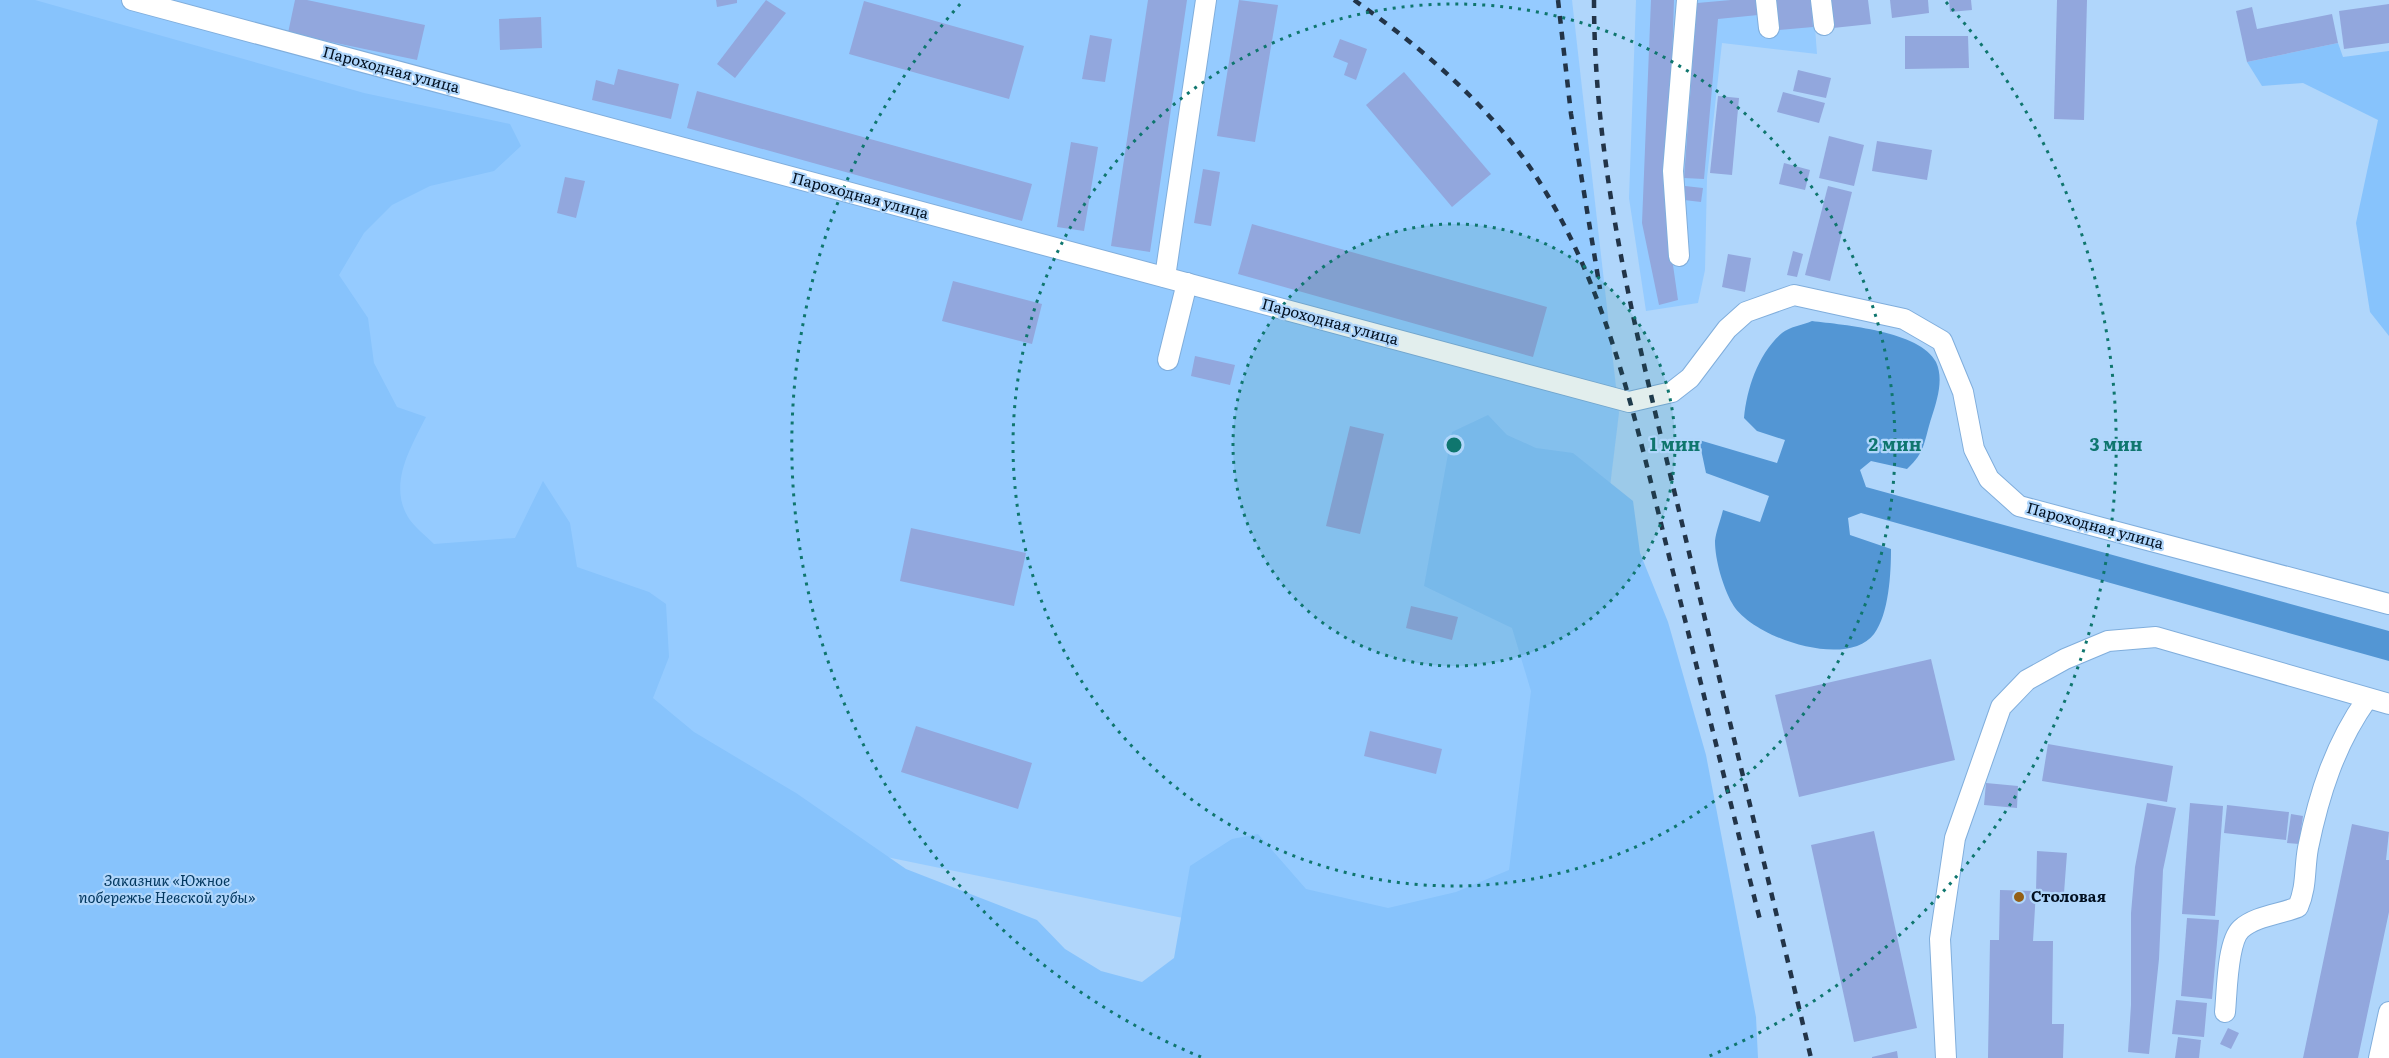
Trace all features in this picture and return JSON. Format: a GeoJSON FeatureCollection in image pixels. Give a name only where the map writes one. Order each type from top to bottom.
{"type":"FeatureCollection","features":[{"type":"Feature","properties":{"kind":"street","name":"Пароходная улица"},"geometry":{"type":"LineString","coordinates":[[132,0],[1629,402],[1672,392],[1690,378],[1727,329],[1746,312],[1794,295],[1904,320],[1942,341],[1963,392],[1974,449],[1989,479],[2019,506],[2389,604]]}},
{"type":"Feature","properties":{"kind":"street"},"geometry":{"type":"LineString","coordinates":[[1165,278],[1206,0]]}},
{"type":"Feature","properties":{"kind":"street"},"geometry":{"type":"LineString","coordinates":[[1679,256],[1673,171],[1687,0]]}},
{"type":"Feature","properties":{"kind":"street"},"geometry":{"type":"LineString","coordinates":[[1766,0],[1769,27]]}},
{"type":"Feature","properties":{"kind":"street"},"geometry":{"type":"LineString","coordinates":[[1821,0],[1824,25]]}},
{"type":"Feature","properties":{"kind":"street"},"geometry":{"type":"LineString","coordinates":[[1168,360],[1187,283]]}},
{"type":"Feature","properties":{"kind":"street"},"geometry":{"type":"LineString","coordinates":[[1946,1058],[1940,939],[1955,838],[2001,707],[2026,680],[2065,659],[2108,641],[2156,637],[2389,704]]}},
{"type":"Feature","properties":{"kind":"street"},"geometry":{"type":"LineString","coordinates":[[2225,1012],[2232,949],[2240,930],[2256,921],[2298,907],[2306,890],[2305,863],[2324,782],[2348,726],[2367,699]]}},
{"type":"Feature","properties":{"kind":"street"},"geometry":{"type":"LineString","coordinates":[[2379,1058],[2389,1012]]}},
{"type":"Feature","properties":{"kind":"shaded area"},"geometry":{"type":"Polygon","coordinates":[[[0,0],[1572,0],[1619,413],[1548,993],[0,675],[0,0]]]}},
{"type":"Feature","properties":{"kind":"shaded area"},"geometry":{"type":"Polygon","coordinates":[[[1636,0],[1813,0],[1817,54],[1722,43],[1707,178],[1705,270],[1698,303],[1646,311],[1629,198],[1636,0]]]}},
{"type":"Feature","properties":{"kind":"shaded area"},"geometry":{"type":"Polygon","coordinates":[[[1812,321],[1880,331],[1898,336],[1914,343],[1936,362],[1940,382],[1938,396],[1924,445],[1918,457],[1907,469],[1871,461],[1860,470],[1866,487],[2389,631],[2389,661],[1861,513],[1848,518],[1850,535],[1891,549],[1890,581],[1886,605],[1874,634],[1861,644],[1843,649],[1822,649],[1800,645],[1758,627],[1742,616],[1729,597],[1718,565],[1715,541],[1723,510],[1760,522],[1769,496],[1706,473],[1699,440],[1777,463],[1785,440],[1757,431],[1744,418],[1748,395],[1760,361],[1774,341],[1785,331],[1812,321]]]}},
{"type":"Feature","properties":{"kind":"green space","name":"Заказник «Южное побережье Невской губы»"},"geometry":{"type":"Polygon","coordinates":[[[0,0],[35,0],[364,93],[510,124],[521,146],[494,171],[430,186],[392,205],[364,233],[339,275],[368,318],[374,363],[397,407],[426,417],[408,453],[401,479],[402,504],[408,517],[434,544],[515,538],[543,481],[570,523],[577,567],[649,592],[666,604],[669,657],[653,698],[694,732],[796,793],[906,869],[1037,920],[1065,949],[1101,971],[1142,982],[1174,958],[1190,866],[1232,839],[1258,834],[1306,889],[1388,908],[1456,892],[1509,870],[1531,691],[1512,628],[1424,586],[1452,432],[1488,415],[1507,435],[1536,448],[1573,453],[1633,501],[1640,553],[1668,622],[1706,755],[1756,1017],[1758,1058],[0,1058],[0,0]]]}},
{"type":"Feature","properties":{"kind":"green space"},"geometry":{"type":"Polygon","coordinates":[[[2338,43],[2343,57],[2389,51],[2389,336],[2370,312],[2356,223],[2378,120],[2303,83],[2262,86],[2247,62],[2338,43]]]}},
{"type":"Feature","properties":{"kind":"building"},"geometry":{"type":"Polygon","coordinates":[[[295,0],[307,0],[425,25],[417,60],[288,33],[295,0]]]}},
{"type":"Feature","properties":{"kind":"building"},"geometry":{"type":"Polygon","coordinates":[[[716,0],[737,0],[737,3],[717,7],[716,0]]]}},
{"type":"Feature","properties":{"kind":"building"},"geometry":{"type":"Polygon","coordinates":[[[766,0],[786,13],[735,78],[717,64],[766,0]]]}},
{"type":"Feature","properties":{"kind":"building"},"geometry":{"type":"Polygon","coordinates":[[[1148,0],[1187,0],[1150,252],[1111,246],[1148,0]]]}},
{"type":"Feature","properties":{"kind":"building"},"geometry":{"type":"Polygon","coordinates":[[[1239,0],[1278,5],[1255,142],[1217,136],[1239,0]]]}},
{"type":"Feature","properties":{"kind":"building"},"geometry":{"type":"Polygon","coordinates":[[[1651,0],[1674,0],[1667,223],[1678,300],[1659,305],[1642,223],[1651,0]]]}},
{"type":"Feature","properties":{"kind":"building"},"geometry":{"type":"Polygon","coordinates":[[[1760,0],[1758,15],[1718,19],[1704,179],[1684,178],[1697,3],[1760,0]]]}},
{"type":"Feature","properties":{"kind":"building"},"geometry":{"type":"Polygon","coordinates":[[[1776,0],[1811,0],[1813,27],[1779,30],[1776,0]]]}},
{"type":"Feature","properties":{"kind":"building"},"geometry":{"type":"Polygon","coordinates":[[[1830,0],[1868,0],[1871,24],[1833,28],[1830,0]]]}},
{"type":"Feature","properties":{"kind":"building"},"geometry":{"type":"Polygon","coordinates":[[[1890,0],[1928,0],[1929,13],[1892,18],[1890,0]]]}},
{"type":"Feature","properties":{"kind":"building"},"geometry":{"type":"Polygon","coordinates":[[[1949,0],[1971,0],[1972,10],[1950,12],[1949,0]]]}},
{"type":"Feature","properties":{"kind":"building"},"geometry":{"type":"Polygon","coordinates":[[[2057,0],[2087,0],[2084,120],[2054,119],[2057,0]]]}},
{"type":"Feature","properties":{"kind":"building"},"geometry":{"type":"Polygon","coordinates":[[[864,1],[1024,46],[1009,99],[849,54],[864,1]]]}},
{"type":"Feature","properties":{"kind":"building"},"geometry":{"type":"Polygon","coordinates":[[[2389,4],[2389,43],[2344,49],[2339,11],[2389,4]]]}},
{"type":"Feature","properties":{"kind":"building"},"geometry":{"type":"Polygon","coordinates":[[[2252,7],[2257,29],[2332,14],[2338,43],[2247,62],[2236,11],[2252,7]]]}},
{"type":"Feature","properties":{"kind":"building"},"geometry":{"type":"Polygon","coordinates":[[[541,17],[542,48],[500,50],[499,19],[541,17]]]}},
{"type":"Feature","properties":{"kind":"building"},"geometry":{"type":"Polygon","coordinates":[[[1090,35],[1112,39],[1105,82],[1082,79],[1090,35]]]}},
{"type":"Feature","properties":{"kind":"building"},"geometry":{"type":"Polygon","coordinates":[[[1905,36],[1968,36],[1969,68],[1905,69],[1905,36]]]}},
{"type":"Feature","properties":{"kind":"building"},"geometry":{"type":"Polygon","coordinates":[[[1340,39],[1367,49],[1356,80],[1344,75],[1348,63],[1333,57],[1340,39]]]}},
{"type":"Feature","properties":{"kind":"building"},"geometry":{"type":"Polygon","coordinates":[[[618,69],[679,84],[671,119],[592,100],[596,80],[614,85],[618,69]]]}},
{"type":"Feature","properties":{"kind":"building"},"geometry":{"type":"Polygon","coordinates":[[[1798,70],[1831,78],[1826,98],[1793,91],[1798,70]]]}},
{"type":"Feature","properties":{"kind":"building"},"geometry":{"type":"Polygon","coordinates":[[[1404,72],[1491,174],[1452,207],[1366,105],[1404,72]]]}},
{"type":"Feature","properties":{"kind":"building"},"geometry":{"type":"Polygon","coordinates":[[[697,91],[1032,184],[1022,221],[687,128],[697,91]]]}},
{"type":"Feature","properties":{"kind":"building"},"geometry":{"type":"Polygon","coordinates":[[[1783,92],[1825,103],[1819,123],[1777,112],[1783,92]]]}},
{"type":"Feature","properties":{"kind":"building"},"geometry":{"type":"Polygon","coordinates":[[[1718,96],[1739,98],[1732,175],[1710,173],[1718,96]]]}},
{"type":"Feature","properties":{"kind":"building"},"geometry":{"type":"Polygon","coordinates":[[[1829,136],[1864,145],[1854,186],[1819,178],[1829,136]]]}},
{"type":"Feature","properties":{"kind":"building"},"geometry":{"type":"Polygon","coordinates":[[[1877,141],[1932,150],[1927,180],[1872,171],[1877,141]]]}},
{"type":"Feature","properties":{"kind":"building"},"geometry":{"type":"Polygon","coordinates":[[[1071,142],[1098,147],[1084,231],[1057,227],[1071,142]]]}},
{"type":"Feature","properties":{"kind":"building"},"geometry":{"type":"Polygon","coordinates":[[[1784,163],[1810,170],[1805,190],[1779,184],[1784,163]]]}},
{"type":"Feature","properties":{"kind":"building"},"geometry":{"type":"Polygon","coordinates":[[[1203,169],[1220,172],[1211,226],[1194,223],[1203,169]]]}},
{"type":"Feature","properties":{"kind":"building"},"geometry":{"type":"Polygon","coordinates":[[[565,177],[585,181],[576,218],[557,213],[565,177]]]}},
{"type":"Feature","properties":{"kind":"building"},"geometry":{"type":"Polygon","coordinates":[[[1685,186],[1703,188],[1701,202],[1684,200],[1685,186]]]}},
{"type":"Feature","properties":{"kind":"building"},"geometry":{"type":"Polygon","coordinates":[[[1828,186],[1852,192],[1830,281],[1805,275],[1828,186]]]}},
{"type":"Feature","properties":{"kind":"building"},"geometry":{"type":"Polygon","coordinates":[[[1252,224],[1547,307],[1533,357],[1238,274],[1252,224]]]}},
{"type":"Feature","properties":{"kind":"building"},"geometry":{"type":"Polygon","coordinates":[[[1793,251],[1803,254],[1797,277],[1787,275],[1793,251]]]}},
{"type":"Feature","properties":{"kind":"building"},"geometry":{"type":"Polygon","coordinates":[[[1728,254],[1751,258],[1745,292],[1722,287],[1728,254]]]}},
{"type":"Feature","properties":{"kind":"building"},"geometry":{"type":"Polygon","coordinates":[[[953,281],[1042,304],[1032,344],[942,321],[953,281]]]}},
{"type":"Feature","properties":{"kind":"building"},"geometry":{"type":"Polygon","coordinates":[[[1195,356],[1235,365],[1230,385],[1191,376],[1195,356]]]}},
{"type":"Feature","properties":{"kind":"building"},"geometry":{"type":"Polygon","coordinates":[[[1350,426],[1384,434],[1360,534],[1326,526],[1350,426]]]}},
{"type":"Feature","properties":{"kind":"building"},"geometry":{"type":"Polygon","coordinates":[[[911,528],[1026,553],[1014,606],[900,581],[911,528]]]}},
{"type":"Feature","properties":{"kind":"building"},"geometry":{"type":"Polygon","coordinates":[[[1411,606],[1458,617],[1452,640],[1406,628],[1411,606]]]}},
{"type":"Feature","properties":{"kind":"building"},"geometry":{"type":"Polygon","coordinates":[[[1931,659],[1955,760],[1799,797],[1775,695],[1931,659]]]}},
{"type":"Feature","properties":{"kind":"building"},"geometry":{"type":"Polygon","coordinates":[[[916,726],[1032,763],[1018,809],[901,772],[916,726]]]}},
{"type":"Feature","properties":{"kind":"building"},"geometry":{"type":"Polygon","coordinates":[[[1370,731],[1442,749],[1436,774],[1364,756],[1370,731]]]}},
{"type":"Feature","properties":{"kind":"building"},"geometry":{"type":"Polygon","coordinates":[[[2048,744],[2173,766],[2167,802],[2042,781],[2048,744]]]}},
{"type":"Feature","properties":{"kind":"building"},"geometry":{"type":"Polygon","coordinates":[[[1986,783],[2018,786],[2017,808],[1984,805],[1986,783]]]}},
{"type":"Feature","properties":{"kind":"building"},"geometry":{"type":"Polygon","coordinates":[[[2147,803],[2176,808],[2163,870],[2159,959],[2149,1054],[2128,1052],[2131,1005],[2131,913],[2135,867],[2147,803]]]}},
{"type":"Feature","properties":{"kind":"building"},"geometry":{"type":"Polygon","coordinates":[[[2190,803],[2223,806],[2215,916],[2182,914],[2190,803]]]}},
{"type":"Feature","properties":{"kind":"building"},"geometry":{"type":"Polygon","coordinates":[[[2227,805],[2289,812],[2286,840],[2224,833],[2227,805]]]}},
{"type":"Feature","properties":{"kind":"building"},"geometry":{"type":"Polygon","coordinates":[[[2291,814],[2303,816],[2299,844],[2287,843],[2291,814]]]}},
{"type":"Feature","properties":{"kind":"building"},"geometry":{"type":"Polygon","coordinates":[[[2352,824],[2389,832],[2386,860],[2389,860],[2389,912],[2358,1058],[2303,1058],[2352,824]]]}},
{"type":"Feature","properties":{"kind":"building"},"geometry":{"type":"Polygon","coordinates":[[[1874,831],[1917,1028],[1854,1042],[1811,845],[1874,831]]]}},
{"type":"Feature","properties":{"kind":"building"},"geometry":{"type":"Polygon","coordinates":[[[2037,851],[2067,853],[2064,893],[2036,891],[2037,851]]]}},
{"type":"Feature","properties":{"kind":"building"},"geometry":{"type":"Polygon","coordinates":[[[2000,890],[2036,891],[2033,941],[2053,941],[2052,1024],[2064,1024],[2063,1058],[1988,1058],[1990,940],[1999,940],[2000,890]]]}},
{"type":"Feature","properties":{"kind":"building"},"geometry":{"type":"Polygon","coordinates":[[[2187,918],[2219,920],[2212,999],[2181,996],[2187,918]]]}},
{"type":"Feature","properties":{"kind":"building"},"geometry":{"type":"Polygon","coordinates":[[[2176,1000],[2207,1003],[2204,1037],[2172,1034],[2176,1000]]]}},
{"type":"Feature","properties":{"kind":"building"},"geometry":{"type":"Polygon","coordinates":[[[2228,1028],[2239,1033],[2231,1049],[2220,1044],[2228,1028]]]}},
{"type":"Feature","properties":{"kind":"building"},"geometry":{"type":"Polygon","coordinates":[[[2178,1037],[2201,1040],[2199,1058],[2175,1058],[2178,1037]]]}},
{"type":"Feature","properties":{"kind":"building"},"geometry":{"type":"Polygon","coordinates":[[[1897,1051],[1898,1058],[1872,1058],[1872,1057],[1897,1051]]]}},
{"type":"Feature","properties":{"kind":"railway"},"geometry":{"type":"LineString","coordinates":[[1354,0],[1425,54],[1490,116],[1527,163],[1578,253],[1598,301],[1630,401],[1760,920]]}},
{"type":"Feature","properties":{"kind":"railway"},"geometry":{"type":"LineString","coordinates":[[1558,0],[1571,114],[1600,289]]}},
{"type":"Feature","properties":{"kind":"railway"},"geometry":{"type":"LineString","coordinates":[[1594,0],[1596,66],[1602,131],[1611,197],[1635,326],[1811,1058]]}},
{"type":"Feature","properties":{"kind":"place","name":"Столовая"},"geometry":{"type":"Point","coordinates":[2019,897]}}]}
